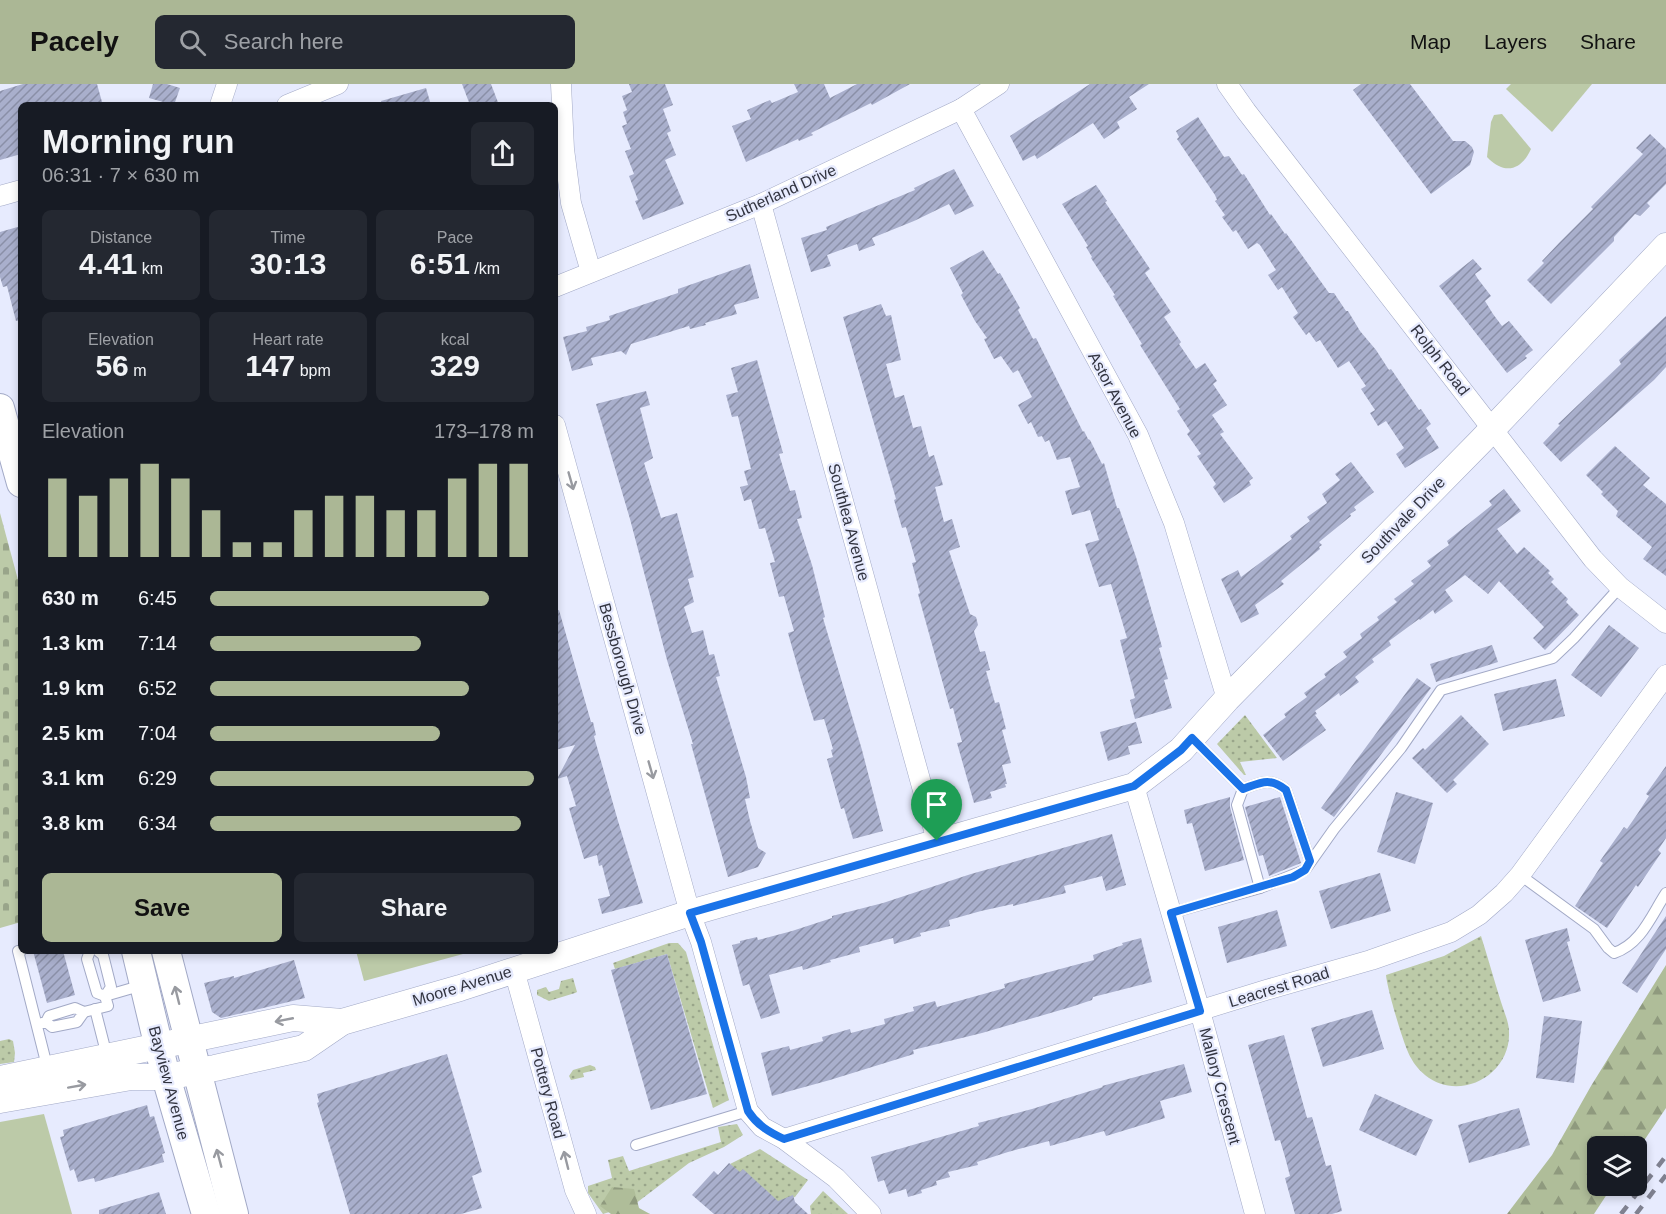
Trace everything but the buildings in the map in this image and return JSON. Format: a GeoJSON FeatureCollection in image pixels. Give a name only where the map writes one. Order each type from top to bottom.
{"type":"FeatureCollection","features":[{"type":"Feature","properties":{"kind":"main road"},"geometry":{"type":"LineString","coordinates":[[0,408],[18,464]]}},
{"type":"Feature","properties":{"kind":"main road","name":"Bayview Avenue"},"geometry":{"type":"LineString","coordinates":[[137,954],[166,1077],[206,1214]]}},
{"type":"Feature","properties":{"kind":"main road","name":"Bayview Avenue"},"geometry":{"type":"LineString","coordinates":[[167,954],[234,1214]]}},
{"type":"Feature","properties":{"kind":"street"},"geometry":{"type":"LineString","coordinates":[[221,102],[227,84]]}},
{"type":"Feature","properties":{"kind":"street"},"geometry":{"type":"LineString","coordinates":[[294,102],[338,84]]}},
{"type":"Feature","properties":{"kind":"street"},"geometry":{"type":"LineString","coordinates":[[561,84],[564,150],[571,203],[591,272]]}},
{"type":"Feature","properties":{"kind":"street","name":"Sutherland Drive"},"geometry":{"type":"LineString","coordinates":[[558,286],[761,204],[961,109],[999,84]]}},
{"type":"Feature","properties":{"kind":"street","name":"Rolph Road"},"geometry":{"type":"LineString","coordinates":[[1227,84],[1593,559],[1620,587],[1666,623]]}},
{"type":"Feature","properties":{"kind":"street","name":"Astor Avenue"},"geometry":{"type":"LineString","coordinates":[[961,109],[1138,435],[1174,523],[1227,699]]}},
{"type":"Feature","properties":{"kind":"street"},"geometry":{"type":"LineString","coordinates":[[0,196],[18,191]]}},
{"type":"Feature","properties":{"kind":"street","name":"Southlea Avenue"},"geometry":{"type":"LineString","coordinates":[[761,204],[937,841]]}},
{"type":"Feature","properties":{"kind":"street","name":"Southvale Drive"},"geometry":{"type":"LineString","coordinates":[[1134,786],[1181,750],[1227,699],[1493,428],[1666,246]]}},
{"type":"Feature","properties":{"kind":"street","name":"Bessborough Drive"},"geometry":{"type":"LineString","coordinates":[[558,435],[690,913]]}},
{"type":"Feature","properties":{"kind":"street","name":"Leacrest Road"},"geometry":{"type":"LineString","coordinates":[[784,1139],[1371,960],[1451,932],[1479,915],[1504,893],[1520,874],[1666,675]]}},
{"type":"Feature","properties":{"kind":"street","name":"Moore Avenue"},"geometry":{"type":"LineString","coordinates":[[9,1088],[131,1077],[166,1077],[304,1048],[342,1022],[690,913],[1134,786]]}},
{"type":"Feature","properties":{"kind":"street","name":"Mallory Crescent"},"geometry":{"type":"LineString","coordinates":[[1134,786],[1200,1011],[1255,1214]]}},
{"type":"Feature","properties":{"kind":"street"},"geometry":{"type":"LineString","coordinates":[[690,913],[701,942],[748,1111],[762,1127],[784,1139],[836,1178],[871,1214]]}},
{"type":"Feature","properties":{"kind":"street","name":"Pottery Road"},"geometry":{"type":"LineString","coordinates":[[514,970],[575,1190],[586,1214]]}},
{"type":"Feature","properties":{"kind":"street","name":"Moore Avenue"},"geometry":{"type":"LineString","coordinates":[[9,1088],[48,1070],[293,1018],[342,1022]]}},
{"type":"Feature","properties":{"kind":"lane"},"geometry":{"type":"LineString","coordinates":[[1171,913],[1260,888],[1305,870],[1401,748],[1441,690],[1553,658],[1574,639],[1620,587]]}},
{"type":"Feature","properties":{"kind":"lane"},"geometry":{"type":"LineString","coordinates":[[1192,738],[1243,789]]}},
{"type":"Feature","properties":{"kind":"lane"},"geometry":{"type":"LineString","coordinates":[[1243,789],[1267,781],[1278,783],[1286,790],[1310,861]]}},
{"type":"Feature","properties":{"kind":"lane"},"geometry":{"type":"LineString","coordinates":[[1243,789],[1237,805],[1260,888]]}},
{"type":"Feature","properties":{"kind":"lane"},"geometry":{"type":"LineString","coordinates":[[1520,874],[1593,928],[1614,953],[1627,949],[1638,938],[1666,893]]}},
{"type":"Feature","properties":{"kind":"lane"},"geometry":{"type":"LineString","coordinates":[[19,954],[42,1023],[48,1070]]}},
{"type":"Feature","properties":{"kind":"lane"},"geometry":{"type":"LineString","coordinates":[[89,954],[87,959],[97,993],[105,996],[144,985]]}},
{"type":"Feature","properties":{"kind":"lane"},"geometry":{"type":"LineString","coordinates":[[102,954],[111,987],[105,996]]}},
{"type":"Feature","properties":{"kind":"lane"},"geometry":{"type":"LineString","coordinates":[[42,1023],[49,1016],[75,1008],[84,1012],[108,1006],[105,996]]}},
{"type":"Feature","properties":{"kind":"lane"},"geometry":{"type":"LineString","coordinates":[[96,1009],[107,1058]]}},
{"type":"Feature","properties":{"kind":"lane"},"geometry":{"type":"LineString","coordinates":[[636,1145],[748,1111]]}},
{"type":"Feature","properties":{"kind":"green space"},"geometry":{"type":"Polygon","coordinates":[[[1511,84],[1592,84],[1552,132],[1506,89],[1511,84]]]}},
{"type":"Feature","properties":{"kind":"green space"},"geometry":{"type":"Polygon","coordinates":[[[1502,114],[1531,149],[1522,162],[1512,168],[1493,163],[1487,157],[1491,122],[1494,115],[1502,114]]]}},
{"type":"Feature","properties":{"kind":"green space"},"geometry":{"type":"Polygon","coordinates":[[[0,513],[18,580],[18,923],[0,928],[0,513]]]}},
{"type":"Feature","properties":{"kind":"green space"},"geometry":{"type":"Polygon","coordinates":[[[1245,715],[1277,758],[1240,762],[1246,775],[1244,775],[1217,744],[1245,715]]]}},
{"type":"Feature","properties":{"kind":"green space"},"geometry":{"type":"Polygon","coordinates":[[[1481,936],[1508,1024],[1507,1047],[1502,1061],[1480,1080],[1467,1085],[1453,1086],[1438,1083],[1421,1072],[1408,1052],[1396,1017],[1386,975],[1444,956],[1481,936]]]}},
{"type":"Feature","properties":{"kind":"green space"},"geometry":{"type":"Polygon","coordinates":[[[669,943],[678,943],[686,952],[729,1100],[713,1108],[667,954],[615,969],[613,963],[669,943]]]}},
{"type":"Feature","properties":{"kind":"green space"},"geometry":{"type":"Polygon","coordinates":[[[357,954],[463,954],[364,981],[357,954]]]}},
{"type":"Feature","properties":{"kind":"green space"},"geometry":{"type":"Polygon","coordinates":[[[1666,965],[1666,1108],[1647,1136],[1587,1136],[1587,1196],[1606,1196],[1594,1214],[1507,1214],[1552,1155],[1591,1086],[1666,965]]]}},
{"type":"Feature","properties":{"kind":"green space"},"geometry":{"type":"Polygon","coordinates":[[[573,978],[577,992],[575,993],[549,1001],[537,995],[537,990],[546,987],[549,992],[559,989],[561,981],[573,978]]]}},
{"type":"Feature","properties":{"kind":"green space"},"geometry":{"type":"Polygon","coordinates":[[[9,1039],[13,1041],[14,1062],[0,1064],[0,1041],[9,1039]]]}},
{"type":"Feature","properties":{"kind":"green space"},"geometry":{"type":"Polygon","coordinates":[[[590,1065],[596,1070],[583,1073],[584,1077],[571,1080],[569,1076],[573,1070],[590,1065]]]}},
{"type":"Feature","properties":{"kind":"green space"},"geometry":{"type":"Polygon","coordinates":[[[44,1114],[72,1214],[0,1214],[0,1122],[44,1114]]]}},
{"type":"Feature","properties":{"kind":"green space"},"geometry":{"type":"Polygon","coordinates":[[[737,1124],[743,1135],[724,1147],[689,1163],[635,1204],[603,1214],[588,1193],[588,1186],[612,1178],[608,1160],[623,1156],[629,1171],[721,1142],[718,1127],[737,1124]]]}},
{"type":"Feature","properties":{"kind":"green space"},"geometry":{"type":"Polygon","coordinates":[[[760,1149],[808,1180],[795,1197],[784,1200],[781,1209],[730,1164],[760,1149]]]}},
{"type":"Feature","properties":{"kind":"green space"},"geometry":{"type":"Polygon","coordinates":[[[612,1187],[634,1189],[639,1208],[650,1214],[611,1214],[600,1206],[612,1187]]]}},
{"type":"Feature","properties":{"kind":"green space"},"geometry":{"type":"Polygon","coordinates":[[[823,1191],[848,1214],[811,1214],[810,1206],[823,1191]]]}},
{"type":"Feature","properties":{"kind":"railway"},"geometry":{"type":"LineString","coordinates":[[1621,1214],[1666,1156]]}},
{"type":"Feature","properties":{"kind":"railway"},"geometry":{"type":"LineString","coordinates":[[1636,1214],[1666,1175]]}},
{"type":"Feature","properties":{"kind":"route"},"geometry":{"type":"LineString","coordinates":[[1192,738],[1243,789],[1267,781],[1278,783],[1286,790],[1310,861],[1305,870],[1293,877],[1171,913],[1200,1011],[784,1139],[766,1130],[748,1111],[701,942],[690,913],[937,841],[1134,786],[1181,750],[1192,738]]}}]}
